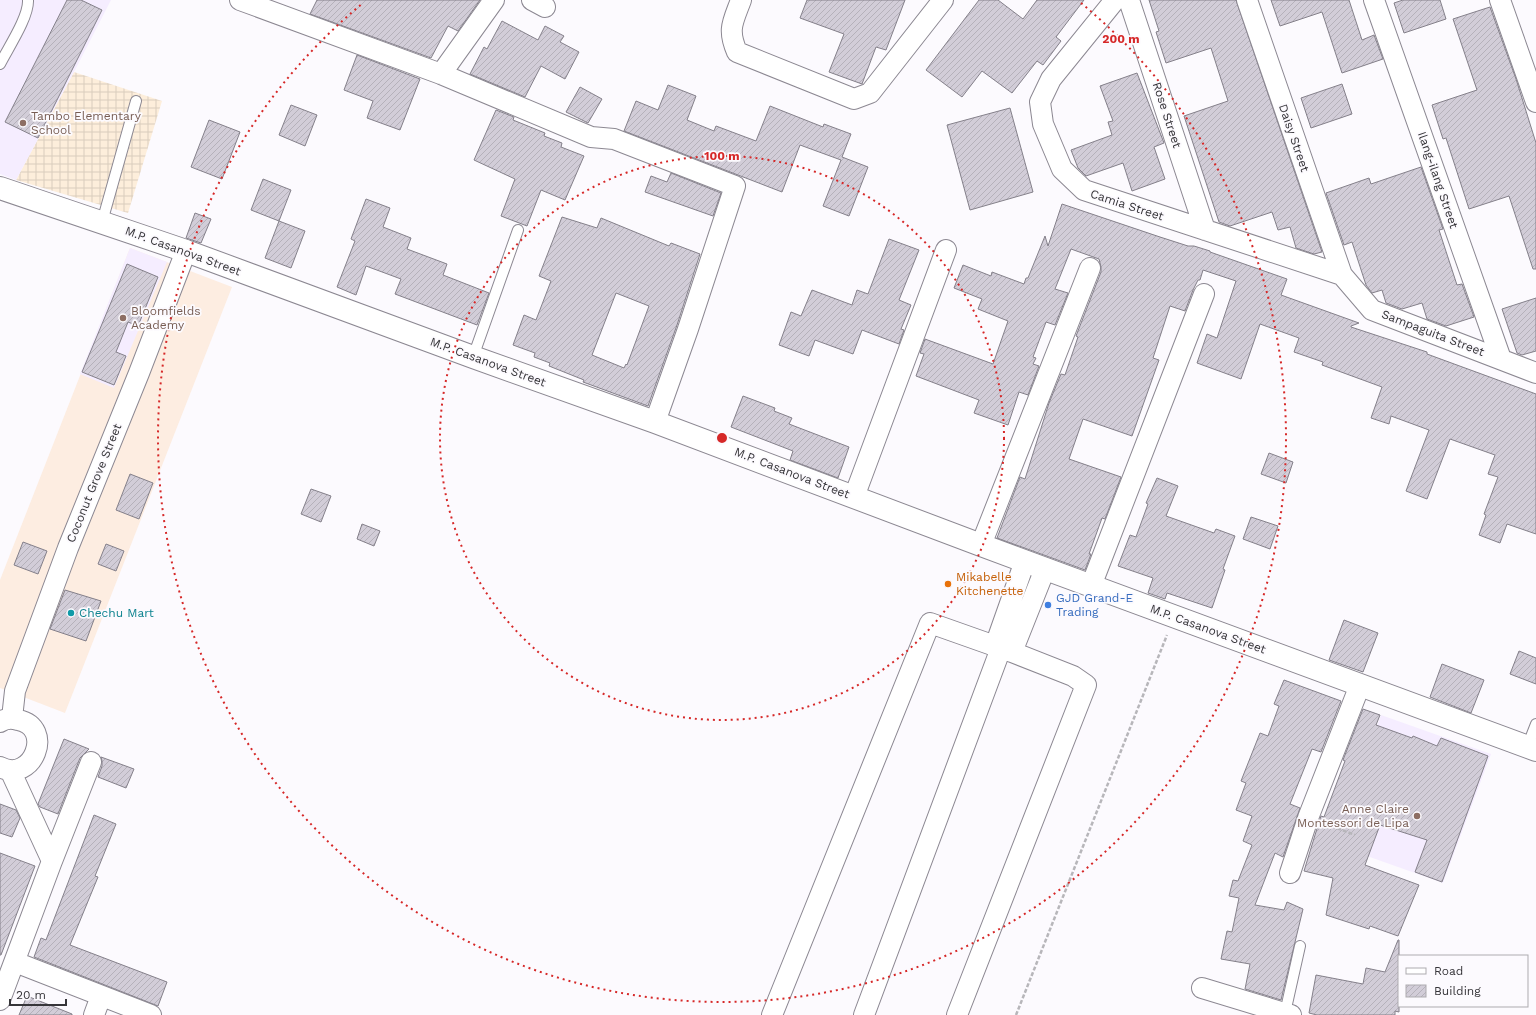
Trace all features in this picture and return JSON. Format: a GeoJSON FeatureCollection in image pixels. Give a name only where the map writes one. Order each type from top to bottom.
{"type":"FeatureCollection","features":[{"type":"Feature","properties":{"kind":"street"},"geometry":{"type":"LineString","coordinates":[[240,0],[441,74],[591,137],[614,138],[735,186],[688,329],[655,422]]}},
{"type":"Feature","properties":{"kind":"street"},"geometry":{"type":"LineString","coordinates":[[441,74],[494,0]]}},
{"type":"Feature","properties":{"kind":"street"},"geometry":{"type":"LineString","coordinates":[[741,0],[731,28],[732,41],[737,52],[854,99],[870,93],[943,0]]}},
{"type":"Feature","properties":{"kind":"street","name":"Camia Street"},"geometry":{"type":"LineString","coordinates":[[1115,0],[1050,79],[1040,102],[1043,124],[1062,169],[1084,190],[1342,276]]}},
{"type":"Feature","properties":{"kind":"street","name":"Rose Street"},"geometry":{"type":"LineString","coordinates":[[1129,0],[1205,230]]}},
{"type":"Feature","properties":{"kind":"street","name":"Daisy Street"},"geometry":{"type":"LineString","coordinates":[[1247,0],[1342,276]]}},
{"type":"Feature","properties":{"kind":"street","name":"Ilang-ilang Street"},"geometry":{"type":"LineString","coordinates":[[1374,0],[1501,359]]}},
{"type":"Feature","properties":{"kind":"street"},"geometry":{"type":"LineString","coordinates":[[1500,0],[1536,102]]}},
{"type":"Feature","properties":{"kind":"street","name":"M.P. Casanova Street"},"geometry":{"type":"LineString","coordinates":[[0,188],[186,250],[473,357],[655,422],[1045,569],[1532,749]]}},
{"type":"Feature","properties":{"kind":"street","name":"Coconut Grove Street"},"geometry":{"type":"LineString","coordinates":[[6,720],[15,691],[65,555],[139,374],[186,250]]}},
{"type":"Feature","properties":{"kind":"street"},"geometry":{"type":"LineString","coordinates":[[854,497],[946,250]]}},
{"type":"Feature","properties":{"kind":"street"},"geometry":{"type":"LineString","coordinates":[[981,545],[1090,268]]}},
{"type":"Feature","properties":{"kind":"street","name":"Sampaguita Street"},"geometry":{"type":"LineString","coordinates":[[1342,276],[1372,310],[1536,372]]}},
{"type":"Feature","properties":{"kind":"street"},"geometry":{"type":"LineString","coordinates":[[1092,586],[1204,294]]}},
{"type":"Feature","properties":{"kind":"street"},"geometry":{"type":"LineString","coordinates":[[864,1015],[1002,649],[1025,561]]}},
{"type":"Feature","properties":{"kind":"street"},"geometry":{"type":"LineString","coordinates":[[1002,649],[1045,569]]}},
{"type":"Feature","properties":{"kind":"street"},"geometry":{"type":"LineString","coordinates":[[772,1015],[930,623],[1073,676],[1086,685],[957,1015]]}},
{"type":"Feature","properties":{"kind":"street"},"geometry":{"type":"LineString","coordinates":[[1290,873],[1308,818],[1360,685]]}},
{"type":"Feature","properties":{"kind":"street"},"geometry":{"type":"LineString","coordinates":[[6,720],[23,721],[33,728],[37,739],[37,750],[32,761],[22,768],[5,768],[52,861]]}},
{"type":"Feature","properties":{"kind":"street"},"geometry":{"type":"LineString","coordinates":[[0,1000],[91,762]]}},
{"type":"Feature","properties":{"kind":"street"},"geometry":{"type":"LineString","coordinates":[[15,962],[151,1015]]}},
{"type":"Feature","properties":{"kind":"street"},"geometry":{"type":"LineString","coordinates":[[1202,988],[1288,1014]]}},
{"type":"Feature","properties":{"kind":"street"},"geometry":{"type":"LineString","coordinates":[[94,1015],[101,996]]}},
{"type":"Feature","properties":{"kind":"lane"},"geometry":{"type":"LineString","coordinates":[[0,64],[23,19],[28,6],[28,0]]}},
{"type":"Feature","properties":{"kind":"lane"},"geometry":{"type":"LineString","coordinates":[[102,222],[136,101]]}},
{"type":"Feature","properties":{"kind":"lane"},"geometry":{"type":"LineString","coordinates":[[473,357],[518,230]]}},
{"type":"Feature","properties":{"kind":"lane"},"geometry":{"type":"LineString","coordinates":[[1532,749],[1536,724]]}},
{"type":"Feature","properties":{"kind":"lane"},"geometry":{"type":"LineString","coordinates":[[1288,1014],[1300,946]]}},
{"type":"Feature","properties":{"kind":"path"},"geometry":{"type":"LineString","coordinates":[[1016,1015],[1175,616]]}},
{"type":"Feature","properties":{"kind":"path"},"geometry":{"type":"LineString","coordinates":[[1308,818],[1355,835]]}},
{"type":"Feature","properties":{"kind":"shaded area","name":"Tambo Elementary School"},"geometry":{"type":"Polygon","coordinates":[[[0,0],[111,0],[16,180],[0,174],[0,0]]]}},
{"type":"Feature","properties":{"kind":"shaded area"},"geometry":{"type":"Polygon","coordinates":[[[74,72],[162,101],[128,213],[16,180],[74,72]]]}},
{"type":"Feature","properties":{"kind":"shaded area"},"geometry":{"type":"Polygon","coordinates":[[[130,248],[232,287],[65,713],[0,688],[0,580],[130,248]]]}},
{"type":"Feature","properties":{"kind":"shaded area","name":"Bloomfields Academy"},"geometry":{"type":"Polygon","coordinates":[[[130,248],[167,262],[114,388],[80,374],[130,248]]]}},
{"type":"Feature","properties":{"kind":"shaded area","name":"Anne Claire Montessori de Lipa"},"geometry":{"type":"Polygon","coordinates":[[[1381,715],[1491,754],[1443,883],[1353,851],[1359,774],[1381,715]]]}},
{"type":"Feature","properties":{"kind":"building"},"geometry":{"type":"Polygon","coordinates":[[[67,0],[81,0],[102,10],[38,138],[5,122],[67,0]]]}},
{"type":"Feature","properties":{"kind":"building"},"geometry":{"type":"Polygon","coordinates":[[[317,0],[480,0],[458,31],[448,26],[431,58],[310,14],[317,0]]]}},
{"type":"Feature","properties":{"kind":"building"},"geometry":{"type":"Polygon","coordinates":[[[807,0],[905,0],[886,50],[876,47],[862,84],[829,72],[844,34],[800,18],[807,0]]]}},
{"type":"Feature","properties":{"kind":"building"},"geometry":{"type":"Polygon","coordinates":[[[979,0],[998,0],[1023,19],[1037,0],[1084,0],[1056,37],[1061,41],[1043,65],[1037,61],[1012,93],[982,71],[962,97],[926,70],[979,0]]]}},
{"type":"Feature","properties":{"kind":"building"},"geometry":{"type":"Polygon","coordinates":[[[1149,0],[1236,0],[1322,252],[1314,254],[1296,248],[1290,227],[1278,230],[1272,212],[1230,226],[1219,222],[1184,116],[1228,101],[1211,48],[1166,63],[1156,32],[1159,31],[1149,0]]]}},
{"type":"Feature","properties":{"kind":"building"},"geometry":{"type":"Polygon","coordinates":[[[1271,0],[1349,0],[1362,40],[1374,35],[1383,59],[1342,73],[1322,12],[1280,26],[1271,0]]]}},
{"type":"Feature","properties":{"kind":"building"},"geometry":{"type":"Polygon","coordinates":[[[1403,0],[1440,0],[1446,19],[1404,33],[1394,3],[1403,0]]]}},
{"type":"Feature","properties":{"kind":"building"},"geometry":{"type":"Polygon","coordinates":[[[1490,7],[1516,79],[1536,143],[1536,269],[1533,269],[1509,196],[1469,209],[1446,138],[1443,139],[1432,105],[1477,90],[1453,19],[1490,7]]]}},
{"type":"Feature","properties":{"kind":"building"},"geometry":{"type":"Polygon","coordinates":[[[502,21],[538,40],[545,26],[564,36],[560,42],[579,52],[565,79],[541,66],[525,97],[470,74],[484,47],[487,49],[502,21]]]}},
{"type":"Feature","properties":{"kind":"building"},"geometry":{"type":"Polygon","coordinates":[[[357,55],[420,79],[400,130],[367,118],[373,101],[344,90],[357,55]]]}},
{"type":"Feature","properties":{"kind":"building"},"geometry":{"type":"Polygon","coordinates":[[[1137,73],[1164,143],[1154,147],[1165,179],[1132,191],[1123,163],[1086,176],[1078,168],[1071,150],[1112,135],[1108,122],[1113,121],[1100,86],[1137,73]]]}},
{"type":"Feature","properties":{"kind":"building"},"geometry":{"type":"Polygon","coordinates":[[[1342,84],[1352,114],[1311,128],[1301,98],[1342,84]]]}},
{"type":"Feature","properties":{"kind":"building"},"geometry":{"type":"Polygon","coordinates":[[[668,85],[696,96],[687,120],[714,131],[716,126],[756,141],[770,106],[823,127],[824,124],[851,134],[842,157],[868,167],[849,216],[823,206],[841,160],[800,145],[782,192],[624,131],[636,101],[658,110],[668,85]]]}},
{"type":"Feature","properties":{"kind":"building"},"geometry":{"type":"Polygon","coordinates":[[[580,87],[602,99],[588,123],[566,112],[580,87]]]}},
{"type":"Feature","properties":{"kind":"building"},"geometry":{"type":"Polygon","coordinates":[[[291,105],[317,115],[305,146],[279,135],[291,105]]]}},
{"type":"Feature","properties":{"kind":"building"},"geometry":{"type":"Polygon","coordinates":[[[1010,108],[1033,192],[970,210],[947,125],[1010,108]]]}},
{"type":"Feature","properties":{"kind":"building"},"geometry":{"type":"Polygon","coordinates":[[[496,110],[514,117],[513,120],[545,133],[544,136],[562,143],[561,147],[584,156],[565,200],[541,190],[527,226],[501,216],[515,179],[474,160],[496,110]]]}},
{"type":"Feature","properties":{"kind":"building"},"geometry":{"type":"Polygon","coordinates":[[[209,120],[240,132],[222,179],[191,167],[209,120]]]}},
{"type":"Feature","properties":{"kind":"building"},"geometry":{"type":"Polygon","coordinates":[[[1421,167],[1443,229],[1439,230],[1457,285],[1462,284],[1474,317],[1446,326],[1427,319],[1422,303],[1402,309],[1386,303],[1382,290],[1372,293],[1366,285],[1352,242],[1344,245],[1326,193],[1369,178],[1371,184],[1421,167]]]}},
{"type":"Feature","properties":{"kind":"building"},"geometry":{"type":"Polygon","coordinates":[[[671,173],[721,193],[713,216],[645,192],[651,176],[667,182],[671,173]]]}},
{"type":"Feature","properties":{"kind":"building"},"geometry":{"type":"Polygon","coordinates":[[[263,179],[291,190],[279,221],[251,210],[263,179]]]}},
{"type":"Feature","properties":{"kind":"building"},"geometry":{"type":"Polygon","coordinates":[[[366,199],[390,208],[383,227],[411,238],[407,249],[447,264],[443,275],[489,293],[477,325],[395,294],[401,279],[366,266],[356,295],[337,287],[355,241],[351,239],[366,199]]]}},
{"type":"Feature","properties":{"kind":"building"},"geometry":{"type":"Polygon","coordinates":[[[1062,204],[1188,246],[1194,246],[1210,251],[1287,279],[1281,295],[1359,323],[1351,327],[1427,352],[1427,354],[1536,394],[1536,534],[1507,524],[1500,543],[1479,535],[1486,515],[1484,514],[1498,477],[1488,474],[1495,455],[1450,439],[1427,499],[1406,491],[1429,430],[1391,416],[1389,424],[1371,418],[1382,387],[1322,365],[1323,362],[1294,352],[1299,338],[1260,324],[1241,379],[1197,363],[1207,334],[1217,338],[1236,281],[1203,270],[1200,280],[1198,280],[1193,290],[1185,311],[1170,306],[1153,358],[1159,360],[1132,436],[1083,419],[1069,459],[1121,477],[1105,519],[1102,518],[1085,570],[997,538],[1020,477],[1025,479],[1049,403],[1061,374],[1065,375],[1078,337],[1076,336],[1101,272],[1099,259],[1071,249],[1055,289],[1068,293],[1055,325],[1046,322],[1033,357],[1036,358],[1033,364],[1039,366],[1028,395],[1019,392],[1008,425],[974,413],[979,400],[916,376],[924,354],[920,353],[925,339],[993,364],[1008,321],[978,309],[982,299],[954,288],[963,265],[991,276],[992,272],[1024,284],[1026,278],[1028,278],[1045,236],[1048,246],[1062,204]]]}},
{"type":"Feature","properties":{"kind":"building"},"geometry":{"type":"Polygon","coordinates":[[[195,213],[211,219],[201,243],[186,238],[195,213]]]}},
{"type":"Feature","properties":{"kind":"building"},"geometry":{"type":"Polygon","coordinates":[[[562,217],[597,228],[601,218],[669,246],[671,243],[700,254],[677,325],[648,406],[583,382],[584,380],[549,366],[550,363],[534,357],[535,353],[513,345],[524,315],[536,320],[551,281],[539,276],[562,217]],[[616,293],[592,355],[624,368],[626,364],[627,365],[649,306],[616,293]]]}},
{"type":"Feature","properties":{"kind":"building"},"geometry":{"type":"Polygon","coordinates":[[[279,221],[305,231],[291,268],[265,258],[279,221]]]}},
{"type":"Feature","properties":{"kind":"building"},"geometry":{"type":"Polygon","coordinates":[[[889,239],[919,250],[899,300],[911,305],[901,329],[904,330],[899,344],[862,330],[853,354],[815,340],[809,356],[779,345],[791,312],[801,316],[812,290],[852,305],[857,290],[868,294],[889,239]]]}},
{"type":"Feature","properties":{"kind":"building","name":"Bloomfields Academy"},"geometry":{"type":"Polygon","coordinates":[[[127,264],[158,277],[138,326],[128,322],[116,352],[126,356],[114,385],[82,372],[127,264]]]}},
{"type":"Feature","properties":{"kind":"building"},"geometry":{"type":"Polygon","coordinates":[[[1536,298],[1536,351],[1522,355],[1517,353],[1502,309],[1536,298]]]}},
{"type":"Feature","properties":{"kind":"building"},"geometry":{"type":"Polygon","coordinates":[[[743,396],[775,408],[774,411],[792,418],[789,424],[849,447],[838,478],[790,460],[793,451],[731,427],[743,396]]]}},
{"type":"Feature","properties":{"kind":"building"},"geometry":{"type":"Polygon","coordinates":[[[1269,453],[1293,462],[1286,483],[1261,474],[1269,453]]]}},
{"type":"Feature","properties":{"kind":"building"},"geometry":{"type":"Polygon","coordinates":[[[130,474],[153,483],[139,519],[116,510],[130,474]]]}},
{"type":"Feature","properties":{"kind":"building"},"geometry":{"type":"Polygon","coordinates":[[[1157,478],[1178,486],[1166,516],[1214,533],[1216,529],[1235,536],[1223,569],[1225,570],[1212,608],[1167,593],[1165,599],[1148,593],[1153,578],[1118,566],[1130,535],[1136,537],[1148,504],[1146,503],[1157,478]]]}},
{"type":"Feature","properties":{"kind":"building"},"geometry":{"type":"Polygon","coordinates":[[[311,489],[331,496],[321,522],[301,514],[311,489]]]}},
{"type":"Feature","properties":{"kind":"building"},"geometry":{"type":"Polygon","coordinates":[[[1251,517],[1278,526],[1270,549],[1243,539],[1251,517]]]}},
{"type":"Feature","properties":{"kind":"building"},"geometry":{"type":"Polygon","coordinates":[[[362,524],[380,531],[374,546],[357,539],[362,524]]]}},
{"type":"Feature","properties":{"kind":"building"},"geometry":{"type":"Polygon","coordinates":[[[23,542],[47,551],[38,574],[14,565],[23,542]]]}},
{"type":"Feature","properties":{"kind":"building"},"geometry":{"type":"Polygon","coordinates":[[[106,544],[124,551],[116,571],[98,564],[106,544]]]}},
{"type":"Feature","properties":{"kind":"building","name":"Chechu Mart"},"geometry":{"type":"Polygon","coordinates":[[[65,590],[101,601],[86,641],[50,629],[65,590]]]}},
{"type":"Feature","properties":{"kind":"building"},"geometry":{"type":"Polygon","coordinates":[[[1344,620],[1378,633],[1363,672],[1329,660],[1344,620]]]}},
{"type":"Feature","properties":{"kind":"building"},"geometry":{"type":"Polygon","coordinates":[[[1519,651],[1536,658],[1536,684],[1510,674],[1519,651]]]}},
{"type":"Feature","properties":{"kind":"building"},"geometry":{"type":"Polygon","coordinates":[[[1442,664],[1484,680],[1471,713],[1430,697],[1442,664]]]}},
{"type":"Feature","properties":{"kind":"building"},"geometry":{"type":"Polygon","coordinates":[[[1284,680],[1341,701],[1321,752],[1312,749],[1290,804],[1300,808],[1283,857],[1275,853],[1255,905],[1284,910],[1287,902],[1303,909],[1281,1000],[1245,989],[1250,964],[1221,959],[1227,931],[1232,932],[1239,898],[1229,896],[1233,880],[1238,881],[1252,845],[1243,841],[1252,816],[1236,810],[1246,783],[1241,781],[1260,733],[1268,736],[1279,706],[1274,704],[1284,680]]]}},
{"type":"Feature","properties":{"kind":"building"},"geometry":{"type":"Polygon","coordinates":[[[1363,709],[1380,715],[1376,725],[1412,738],[1413,736],[1437,746],[1441,738],[1488,756],[1442,882],[1415,872],[1427,840],[1380,825],[1365,865],[1419,885],[1398,936],[1370,926],[1369,929],[1326,915],[1333,878],[1304,871],[1321,816],[1324,817],[1345,761],[1343,760],[1363,709]]]}},
{"type":"Feature","properties":{"kind":"building"},"geometry":{"type":"Polygon","coordinates":[[[64,739],[89,749],[80,758],[58,814],[40,807],[38,804],[64,739]]]}},
{"type":"Feature","properties":{"kind":"building"},"geometry":{"type":"Polygon","coordinates":[[[101,757],[134,769],[126,788],[98,777],[102,766],[101,757]]]}},
{"type":"Feature","properties":{"kind":"building"},"geometry":{"type":"Polygon","coordinates":[[[0,804],[16,810],[20,818],[12,837],[0,833],[0,804]]]}},
{"type":"Feature","properties":{"kind":"building"},"geometry":{"type":"Polygon","coordinates":[[[94,815],[116,824],[95,876],[98,877],[70,945],[167,982],[158,1006],[34,957],[41,938],[46,940],[94,815]]]}},
{"type":"Feature","properties":{"kind":"building"},"geometry":{"type":"Polygon","coordinates":[[[0,853],[35,866],[1,955],[0,955],[0,853]]]}},
{"type":"Feature","properties":{"kind":"building"},"geometry":{"type":"Polygon","coordinates":[[[1399,940],[1399,1012],[1395,1011],[1395,1015],[1317,1015],[1309,1013],[1316,975],[1363,984],[1366,968],[1385,972],[1399,940]]]}},
{"type":"Feature","properties":{"kind":"building"},"geometry":{"type":"Polygon","coordinates":[[[27,996],[72,1014],[72,1015],[19,1015],[27,996]]]}},
{"type":"Feature","properties":{"kind":"place","name":"Tambo Elementary School"},"geometry":{"type":"Point","coordinates":[23,123]}},
{"type":"Feature","properties":{"kind":"place","name":"Bloomfields Academy"},"geometry":{"type":"Point","coordinates":[123,318]}},
{"type":"Feature","properties":{"kind":"place","name":"Mikabelle Kitchenette"},"geometry":{"type":"Point","coordinates":[948,584]}},
{"type":"Feature","properties":{"kind":"place","name":"GJD Grand-E Trading"},"geometry":{"type":"Point","coordinates":[1048,605]}},
{"type":"Feature","properties":{"kind":"place","name":"Chechu Mart"},"geometry":{"type":"Point","coordinates":[71,613]}},
{"type":"Feature","properties":{"kind":"place","name":"Anne Claire Montessori de Lipa"},"geometry":{"type":"Point","coordinates":[1417,816]}}]}
